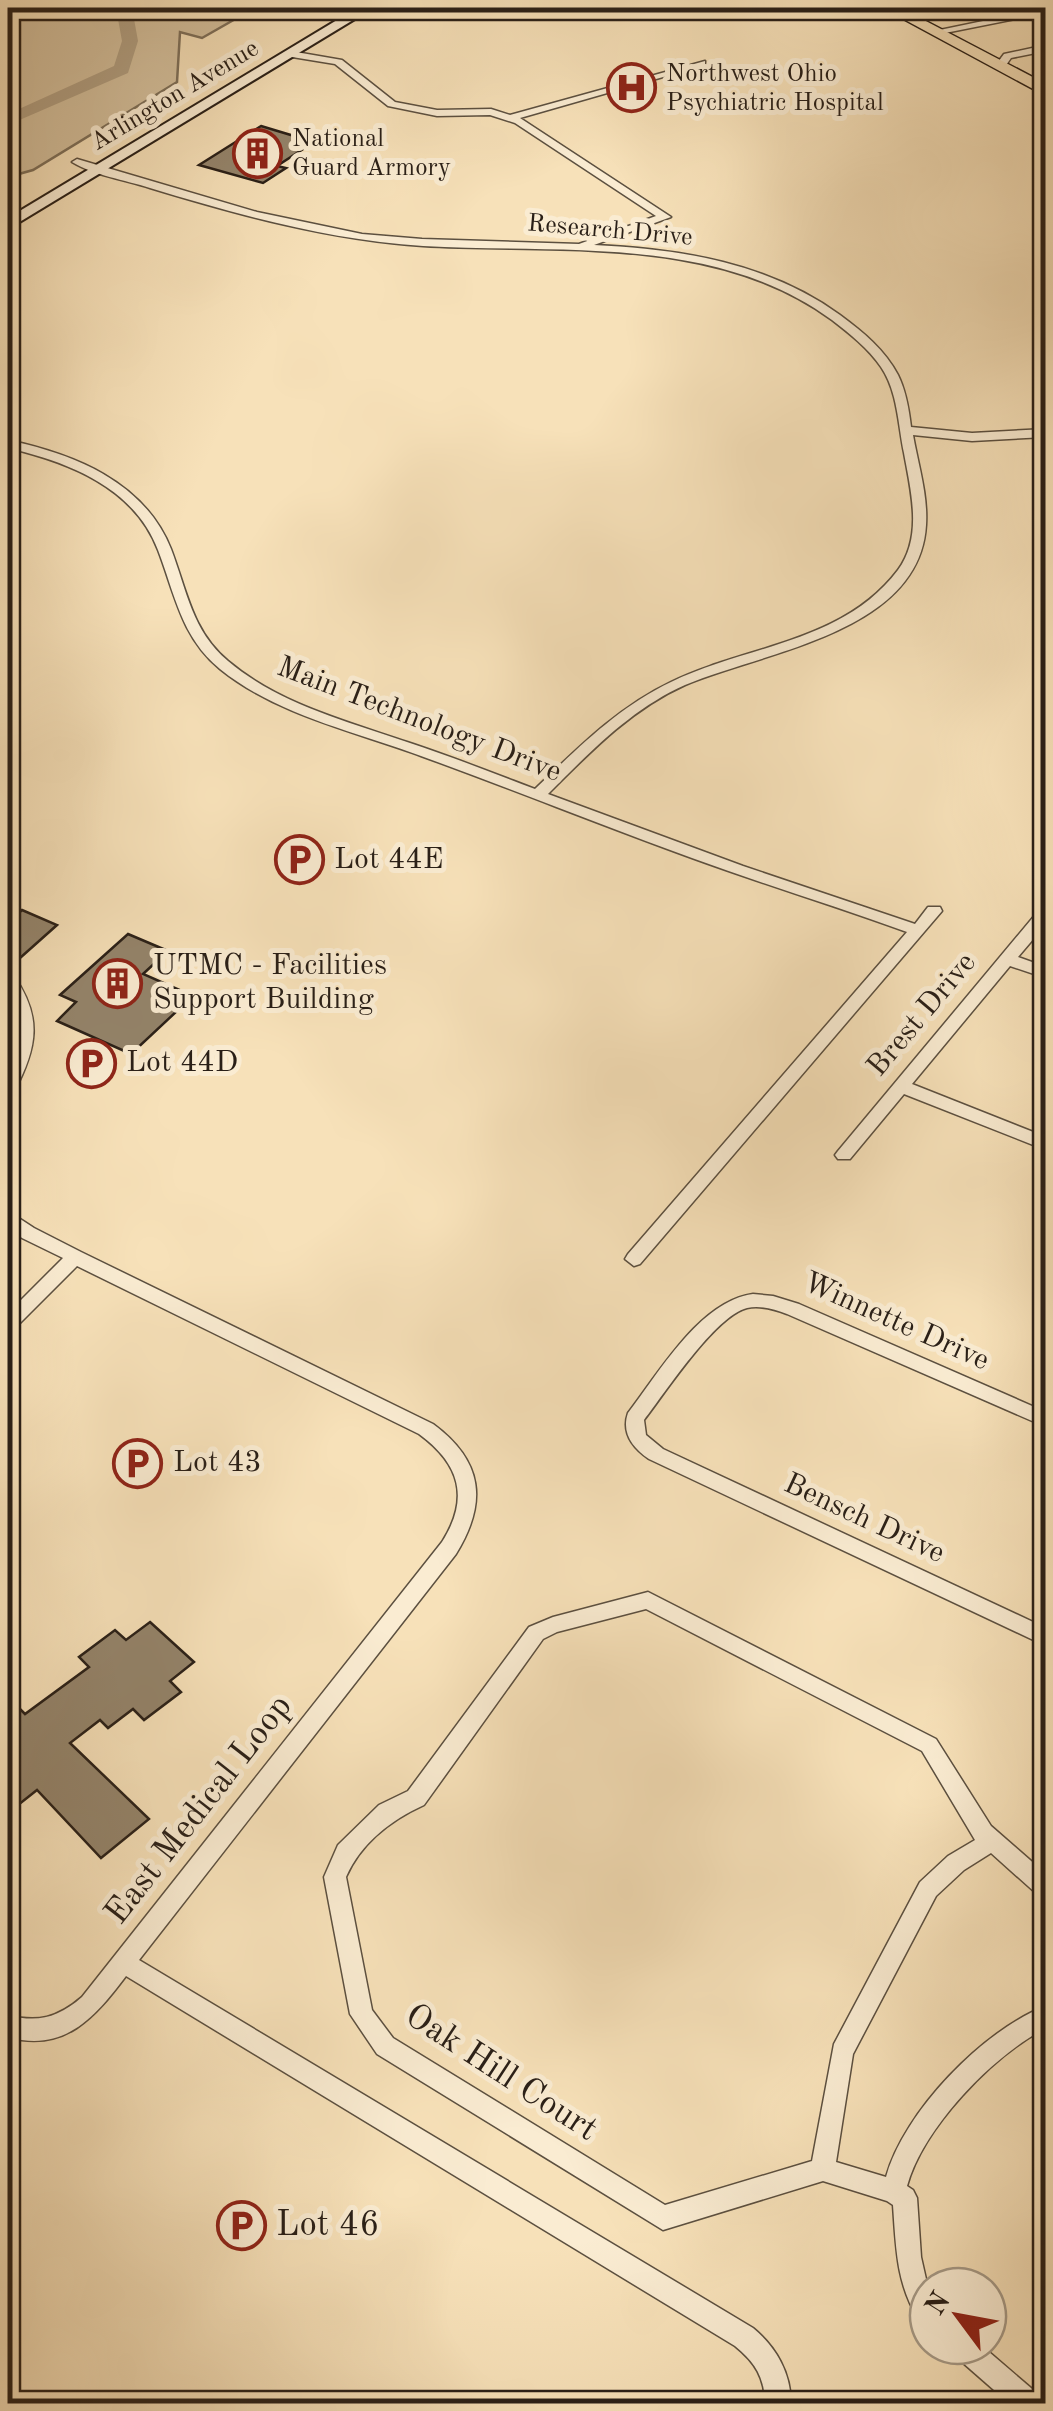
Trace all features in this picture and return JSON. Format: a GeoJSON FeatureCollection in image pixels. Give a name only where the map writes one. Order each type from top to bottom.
{"type":"FeatureCollection","features":[{"type":"Feature","properties":{"kind":"main road"},"geometry":{"type":"LineString","coordinates":[[892,8],[1046,91]]}},
{"type":"Feature","properties":{"kind":"street","name":"Arlington Avenue"},"geometry":{"type":"LineString","coordinates":[[8,224],[366,8]]}},
{"type":"Feature","properties":{"kind":"street","name":"Arlington Avenue"},"geometry":{"type":"LineString","coordinates":[[60,172],[335,10]]}},
{"type":"Feature","properties":{"kind":"street"},"geometry":{"type":"LineString","coordinates":[[186,116],[224,87],[331,22],[335,10]]}},
{"type":"Feature","properties":{"kind":"street"},"geometry":{"type":"LineString","coordinates":[[935,32],[1046,10]]}},
{"type":"Feature","properties":{"kind":"street"},"geometry":{"type":"LineString","coordinates":[[1000,66],[1008,56],[1046,48]]}},
{"type":"Feature","properties":{"kind":"street"},"geometry":{"type":"LineString","coordinates":[[290,54],[338,62],[392,104],[437,113],[491,112],[519,121],[664,217],[572,248]]}},
{"type":"Feature","properties":{"kind":"street"},"geometry":{"type":"LineString","coordinates":[[1000,66],[1046,58]]}},
{"type":"Feature","properties":{"kind":"street"},"geometry":{"type":"LineString","coordinates":[[508,118],[702,63]]}},
{"type":"Feature","properties":{"kind":"street","name":"Research Drive"},"geometry":{"type":"LineString","coordinates":[[77,162],[277,221],[334,232],[392,240],[652,253],[718,265],[814,300],[846,322],[873,348],[894,379],[922,520],[912,558],[886,592],[824,633],[692,678],[644,702],[599,735],[538,796]]}},
{"type":"Feature","properties":{"kind":"street"},"geometry":{"type":"LineString","coordinates":[[904,430],[972,437],[1046,433]]}},
{"type":"Feature","properties":{"kind":"street","name":"Main Technology Drive"},"geometry":{"type":"LineString","coordinates":[[8,444],[78,466],[134,502],[152,524],[164,548],[174,589],[190,628],[239,676],[289,703],[913,934]]}},
{"type":"Feature","properties":{"kind":"street"},"geometry":{"type":"LineString","coordinates":[[634,1259],[934,911]]}},
{"type":"Feature","properties":{"kind":"street","name":"Brest Drive"},"geometry":{"type":"LineString","coordinates":[[844,1155],[1046,913]]}},
{"type":"Feature","properties":{"kind":"street"},"geometry":{"type":"LineString","coordinates":[[1008,960],[1046,974]]}},
{"type":"Feature","properties":{"kind":"street"},"geometry":{"type":"LineString","coordinates":[[8,980],[21,1000],[29,1025],[26,1046],[8,1088]]}},
{"type":"Feature","properties":{"kind":"street"},"geometry":{"type":"LineString","coordinates":[[901,1086],[1046,1144]]}},
{"type":"Feature","properties":{"kind":"street","name":"East Medical Loop"},"geometry":{"type":"LineString","coordinates":[[8,1218],[75,1257],[426,1429],[454,1453],[464,1471],[470,1496],[467,1516],[454,1542],[124,1963],[744,2337],[760,2350],[772,2368],[778,2404]]}},
{"type":"Feature","properties":{"kind":"street"},"geometry":{"type":"LineString","coordinates":[[8,1324],[75,1257]]}},
{"type":"Feature","properties":{"kind":"street","name":"Winnette Drive"},"geometry":{"type":"LineString","coordinates":[[656,1454],[639,1441],[635,1418],[713,1320],[738,1303],[777,1303],[1046,1420]]}},
{"type":"Feature","properties":{"kind":"street","name":"Bensch Drive"},"geometry":{"type":"LineString","coordinates":[[656,1454],[1046,1638]]}},
{"type":"Feature","properties":{"kind":"street","name":"Oak Hill Court"},"geometry":{"type":"LineString","coordinates":[[823,2169],[663,2218],[385,2046],[361,2014],[335,1877],[346,1852],[387,1812],[416,1798],[536,1633],[552,1625],[648,1600],[929,1745],[991,1842],[1046,1888]]}},
{"type":"Feature","properties":{"kind":"street"},"geometry":{"type":"LineString","coordinates":[[910,2266],[904,2198],[894,2191],[823,2169],[842,2052],[928,1889],[956,1863],[991,1842]]}},
{"type":"Feature","properties":{"kind":"street"},"geometry":{"type":"LineString","coordinates":[[8,2026],[38,2031],[68,2022],[86,2010],[124,1963]]}},
{"type":"Feature","properties":{"kind":"street"},"geometry":{"type":"LineString","coordinates":[[894,2191],[905,2155],[979,2062],[1014,2032],[1046,2016]]}},
{"type":"Feature","properties":{"kind":"street"},"geometry":{"type":"LineString","coordinates":[[987,2366],[1029,2403]]}},
{"type":"Feature","properties":{"kind":"shaded area"},"geometry":{"type":"Polygon","coordinates":[[[8,8],[251,10],[202,38],[180,32],[177,82],[33,170],[8,177],[8,8]]]}},
{"type":"Feature","properties":{"kind":"building","name":"National Guard Armory"},"geometry":{"type":"Polygon","coordinates":[[[261,126],[314,142],[277,166],[286,168],[263,183],[199,165],[261,126]]]}},
{"type":"Feature","properties":{"kind":"building"},"geometry":{"type":"Polygon","coordinates":[[[22,910],[57,925],[20,958],[8,953],[8,923],[22,910]]]}},
{"type":"Feature","properties":{"kind":"building","name":"UTMC - Facilities Support Building"},"geometry":{"type":"Polygon","coordinates":[[[128,934],[168,951],[143,974],[193,996],[131,1054],[57,1021],[76,1002],[60,995],[128,934]]]}},
{"type":"Feature","properties":{"kind":"building"},"geometry":{"type":"Polygon","coordinates":[[[150,1622],[194,1662],[170,1681],[181,1692],[144,1720],[133,1709],[108,1728],[100,1720],[70,1743],[149,1819],[101,1858],[37,1790],[8,1813],[8,1718],[20,1709],[25,1714],[89,1667],[79,1657],[115,1630],[126,1640],[150,1622]]]}},
{"type":"Feature","properties":{"kind":"waterway"},"geometry":{"type":"LineString","coordinates":[[8,120],[122,69],[130,41],[124,8]]}},
{"type":"Feature","properties":{"kind":"place","name":"Northwest Ohio Psychiatric Hospital"},"geometry":{"type":"Point","coordinates":[631,88]}},
{"type":"Feature","properties":{"kind":"place","name":"National Guard Armory"},"geometry":{"type":"Point","coordinates":[257,153]}},
{"type":"Feature","properties":{"kind":"place","name":"Lot 44E"},"geometry":{"type":"Point","coordinates":[299,860]}},
{"type":"Feature","properties":{"kind":"place","name":"UTMC - Facilities Support Building"},"geometry":{"type":"Point","coordinates":[118,983]}},
{"type":"Feature","properties":{"kind":"place","name":"Lot 44D"},"geometry":{"type":"Point","coordinates":[91,1063]}},
{"type":"Feature","properties":{"kind":"place","name":"Lot 43"},"geometry":{"type":"Point","coordinates":[138,1463]}},
{"type":"Feature","properties":{"kind":"place","name":"Lot 46"},"geometry":{"type":"Point","coordinates":[241,2225]}}]}
